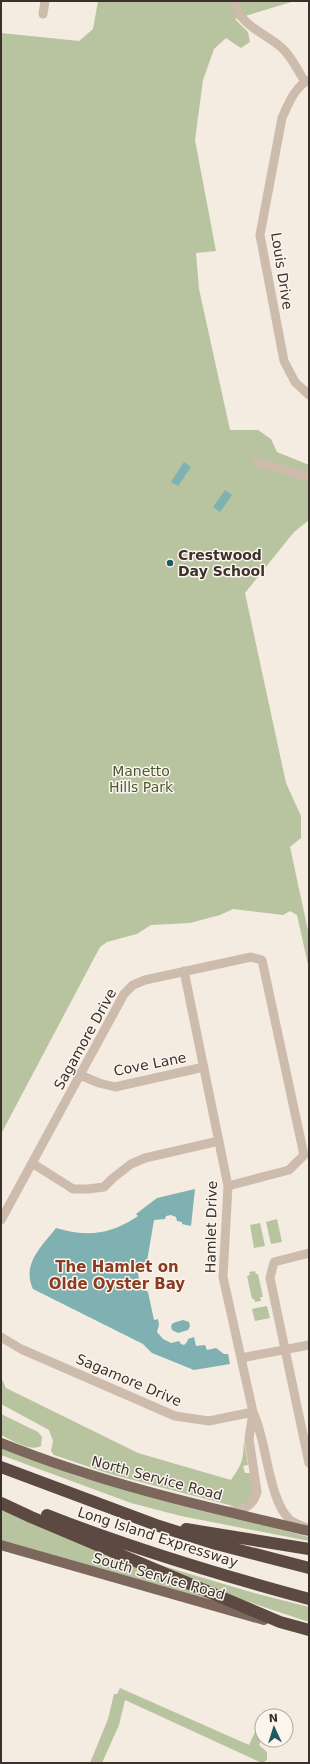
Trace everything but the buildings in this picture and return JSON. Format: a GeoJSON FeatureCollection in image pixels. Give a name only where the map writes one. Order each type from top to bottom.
{"type":"FeatureCollection","features":[{"type":"Feature","properties":{"kind":"highway","name":"Long Island Expressway"},"geometry":{"type":"LineString","coordinates":[[1,1467],[159,1526],[216,1544],[309,1568]]}},
{"type":"Feature","properties":{"kind":"highway","name":"Long Island Expressway"},"geometry":{"type":"LineString","coordinates":[[1,1497],[77,1527],[149,1552],[229,1577],[309,1599]]}},
{"type":"Feature","properties":{"kind":"highway"},"geometry":{"type":"LineString","coordinates":[[1,1503],[274,1619],[309,1631]]}},
{"type":"Feature","properties":{"kind":"highway"},"geometry":{"type":"LineString","coordinates":[[159,1526],[194,1530],[309,1549]]}},
{"type":"Feature","properties":{"kind":"main road","name":"North Service Road"},"geometry":{"type":"LineString","coordinates":[[1,1443],[42,1459],[141,1490],[224,1511],[309,1530]]}},
{"type":"Feature","properties":{"kind":"main road","name":"South Service Road"},"geometry":{"type":"LineString","coordinates":[[1,1545],[218,1608],[309,1631]]}},
{"type":"Feature","properties":{"kind":"street"},"geometry":{"type":"LineString","coordinates":[[42,14],[45,1]]}},
{"type":"Feature","properties":{"kind":"street"},"geometry":{"type":"LineString","coordinates":[[234,1],[244,20],[283,49],[307,81]]}},
{"type":"Feature","properties":{"kind":"street","name":"Louis Drive"},"geometry":{"type":"LineString","coordinates":[[307,81],[296,91],[282,118],[260,235],[284,361],[295,382],[309,396]]}},
{"type":"Feature","properties":{"kind":"street"},"geometry":{"type":"LineString","coordinates":[[257,462],[309,477]]}},
{"type":"Feature","properties":{"kind":"street","name":"Sagamore Drive"},"geometry":{"type":"LineString","coordinates":[[1,1220],[124,994],[133,985],[145,980],[251,957],[262,960],[304,1155],[289,1170],[228,1186]]}},
{"type":"Feature","properties":{"kind":"street","name":"Hamlet Drive"},"geometry":{"type":"LineString","coordinates":[[184,971],[228,1186],[223,1277],[241,1358],[254,1412],[259,1423],[272,1484],[283,1510],[291,1520],[309,1530]]}},
{"type":"Feature","properties":{"kind":"street","name":"Cove Lane"},"geometry":{"type":"LineString","coordinates":[[80,1075],[99,1083],[115,1087],[204,1067]]}},
{"type":"Feature","properties":{"kind":"street"},"geometry":{"type":"LineString","coordinates":[[32,1163],[73,1189],[88,1189],[104,1187],[131,1164],[145,1158],[219,1141]]}},
{"type":"Feature","properties":{"kind":"street"},"geometry":{"type":"LineString","coordinates":[[309,1253],[274,1262],[270,1278],[309,1463]]}},
{"type":"Feature","properties":{"kind":"street","name":"Sagamore Drive"},"geometry":{"type":"LineString","coordinates":[[1,1337],[21,1350],[175,1416],[209,1421],[254,1412]]}},
{"type":"Feature","properties":{"kind":"street"},"geometry":{"type":"LineString","coordinates":[[241,1358],[309,1345]]}},
{"type":"Feature","properties":{"kind":"street","name":"Hamlet Drive"},"geometry":{"type":"LineString","coordinates":[[224,1511],[238,1511],[248,1506],[254,1500],[256,1486],[248,1439],[254,1412]]}},
{"type":"Feature","properties":{"kind":"street"},"geometry":{"type":"LineString","coordinates":[[256,1486],[272,1484]]}},
{"type":"Feature","properties":{"kind":"green space","name":"Manetto Hills Park"},"geometry":{"type":"Polygon","coordinates":[[[98,1],[295,1],[235,19],[248,32],[250,42],[241,48],[226,38],[214,49],[203,80],[195,140],[216,251],[196,253],[199,289],[230,430],[258,430],[271,439],[277,452],[309,465],[309,520],[294,532],[245,593],[286,783],[301,816],[301,838],[290,847],[309,935],[309,969],[297,915],[290,911],[283,915],[233,909],[220,915],[190,923],[151,925],[137,934],[107,942],[100,947],[1,1134],[1,33],[79,41],[93,29],[98,1]]]}},
{"type":"Feature","properties":{"kind":"green space"},"geometry":{"type":"Polygon","coordinates":[[[277,1219],[282,1242],[271,1244],[266,1222],[277,1219]]]}},
{"type":"Feature","properties":{"kind":"green space"},"geometry":{"type":"Polygon","coordinates":[[[260,1223],[265,1246],[254,1248],[250,1225],[260,1223]]]}},
{"type":"Feature","properties":{"kind":"green space"},"geometry":{"type":"Polygon","coordinates":[[[255,1271],[256,1274],[258,1274],[263,1297],[260,1297],[261,1301],[255,1302],[254,1299],[252,1299],[247,1276],[250,1275],[249,1272],[255,1271]]]}},
{"type":"Feature","properties":{"kind":"green space"},"geometry":{"type":"Polygon","coordinates":[[[267,1306],[270,1318],[255,1321],[252,1309],[267,1306]]]}},
{"type":"Feature","properties":{"kind":"green space"},"geometry":{"type":"Polygon","coordinates":[[[1,1377],[6,1388],[138,1453],[231,1480],[242,1461],[244,1440],[248,1465],[243,1466],[245,1473],[250,1473],[253,1491],[251,1500],[247,1504],[241,1506],[233,1506],[110,1474],[54,1455],[51,1451],[53,1441],[49,1430],[1,1404],[1,1377]]]}},
{"type":"Feature","properties":{"kind":"green space"},"geometry":{"type":"Polygon","coordinates":[[[1,1414],[38,1432],[42,1437],[41,1446],[31,1448],[1,1435],[1,1414]]]}},
{"type":"Feature","properties":{"kind":"green space"},"geometry":{"type":"Polygon","coordinates":[[[1,1448],[80,1477],[309,1537],[309,1541],[181,1516],[131,1503],[1,1455],[1,1448]]]}},
{"type":"Feature","properties":{"kind":"green space"},"geometry":{"type":"Polygon","coordinates":[[[1,1509],[222,1603],[1,1540],[1,1509]]]}},
{"type":"Feature","properties":{"kind":"green space"},"geometry":{"type":"Polygon","coordinates":[[[160,1565],[254,1593],[309,1607],[309,1622],[231,1596],[160,1565]]]}},
{"type":"Feature","properties":{"kind":"green space"},"geometry":{"type":"Polygon","coordinates":[[[120,1688],[249,1745],[254,1734],[254,1748],[262,1748],[267,1752],[267,1760],[262,1763],[125,1700],[119,1725],[102,1763],[90,1763],[108,1719],[114,1694],[117,1694],[120,1688]]]}},
{"type":"Feature","properties":{"kind":"water"},"geometry":{"type":"Polygon","coordinates":[[[184,462],[191,467],[178,486],[171,482],[184,462]]]}},
{"type":"Feature","properties":{"kind":"water"},"geometry":{"type":"Polygon","coordinates":[[[225,490],[232,495],[220,512],[213,507],[225,490]]]}},
{"type":"Feature","properties":{"kind":"water"},"geometry":{"type":"Polygon","coordinates":[[[195,1189],[191,1226],[182,1224],[182,1222],[177,1221],[176,1217],[171,1215],[166,1216],[165,1219],[154,1220],[147,1261],[145,1264],[141,1265],[138,1273],[140,1286],[148,1292],[154,1320],[158,1319],[159,1325],[157,1332],[163,1339],[171,1343],[179,1341],[184,1345],[188,1339],[194,1337],[196,1346],[205,1345],[207,1350],[216,1348],[224,1354],[228,1354],[230,1364],[194,1370],[152,1353],[143,1344],[33,1289],[30,1280],[32,1263],[40,1248],[56,1228],[78,1233],[97,1233],[106,1231],[125,1224],[135,1218],[138,1216],[136,1214],[157,1198],[195,1189]]]}},
{"type":"Feature","properties":{"kind":"water"},"geometry":{"type":"Polygon","coordinates":[[[183,1320],[189,1322],[190,1326],[188,1330],[178,1333],[172,1330],[171,1326],[173,1323],[183,1320]]]}},
{"type":"Feature","properties":{"kind":"place","name":"Crestwood Day School"},"geometry":{"type":"Point","coordinates":[170,563]}},
{"type":"Feature","properties":{"kind":"district","name":"The Hamlet on Olde Oyster Bay"},"geometry":{"type":"Point","coordinates":[117,1276]}}]}
